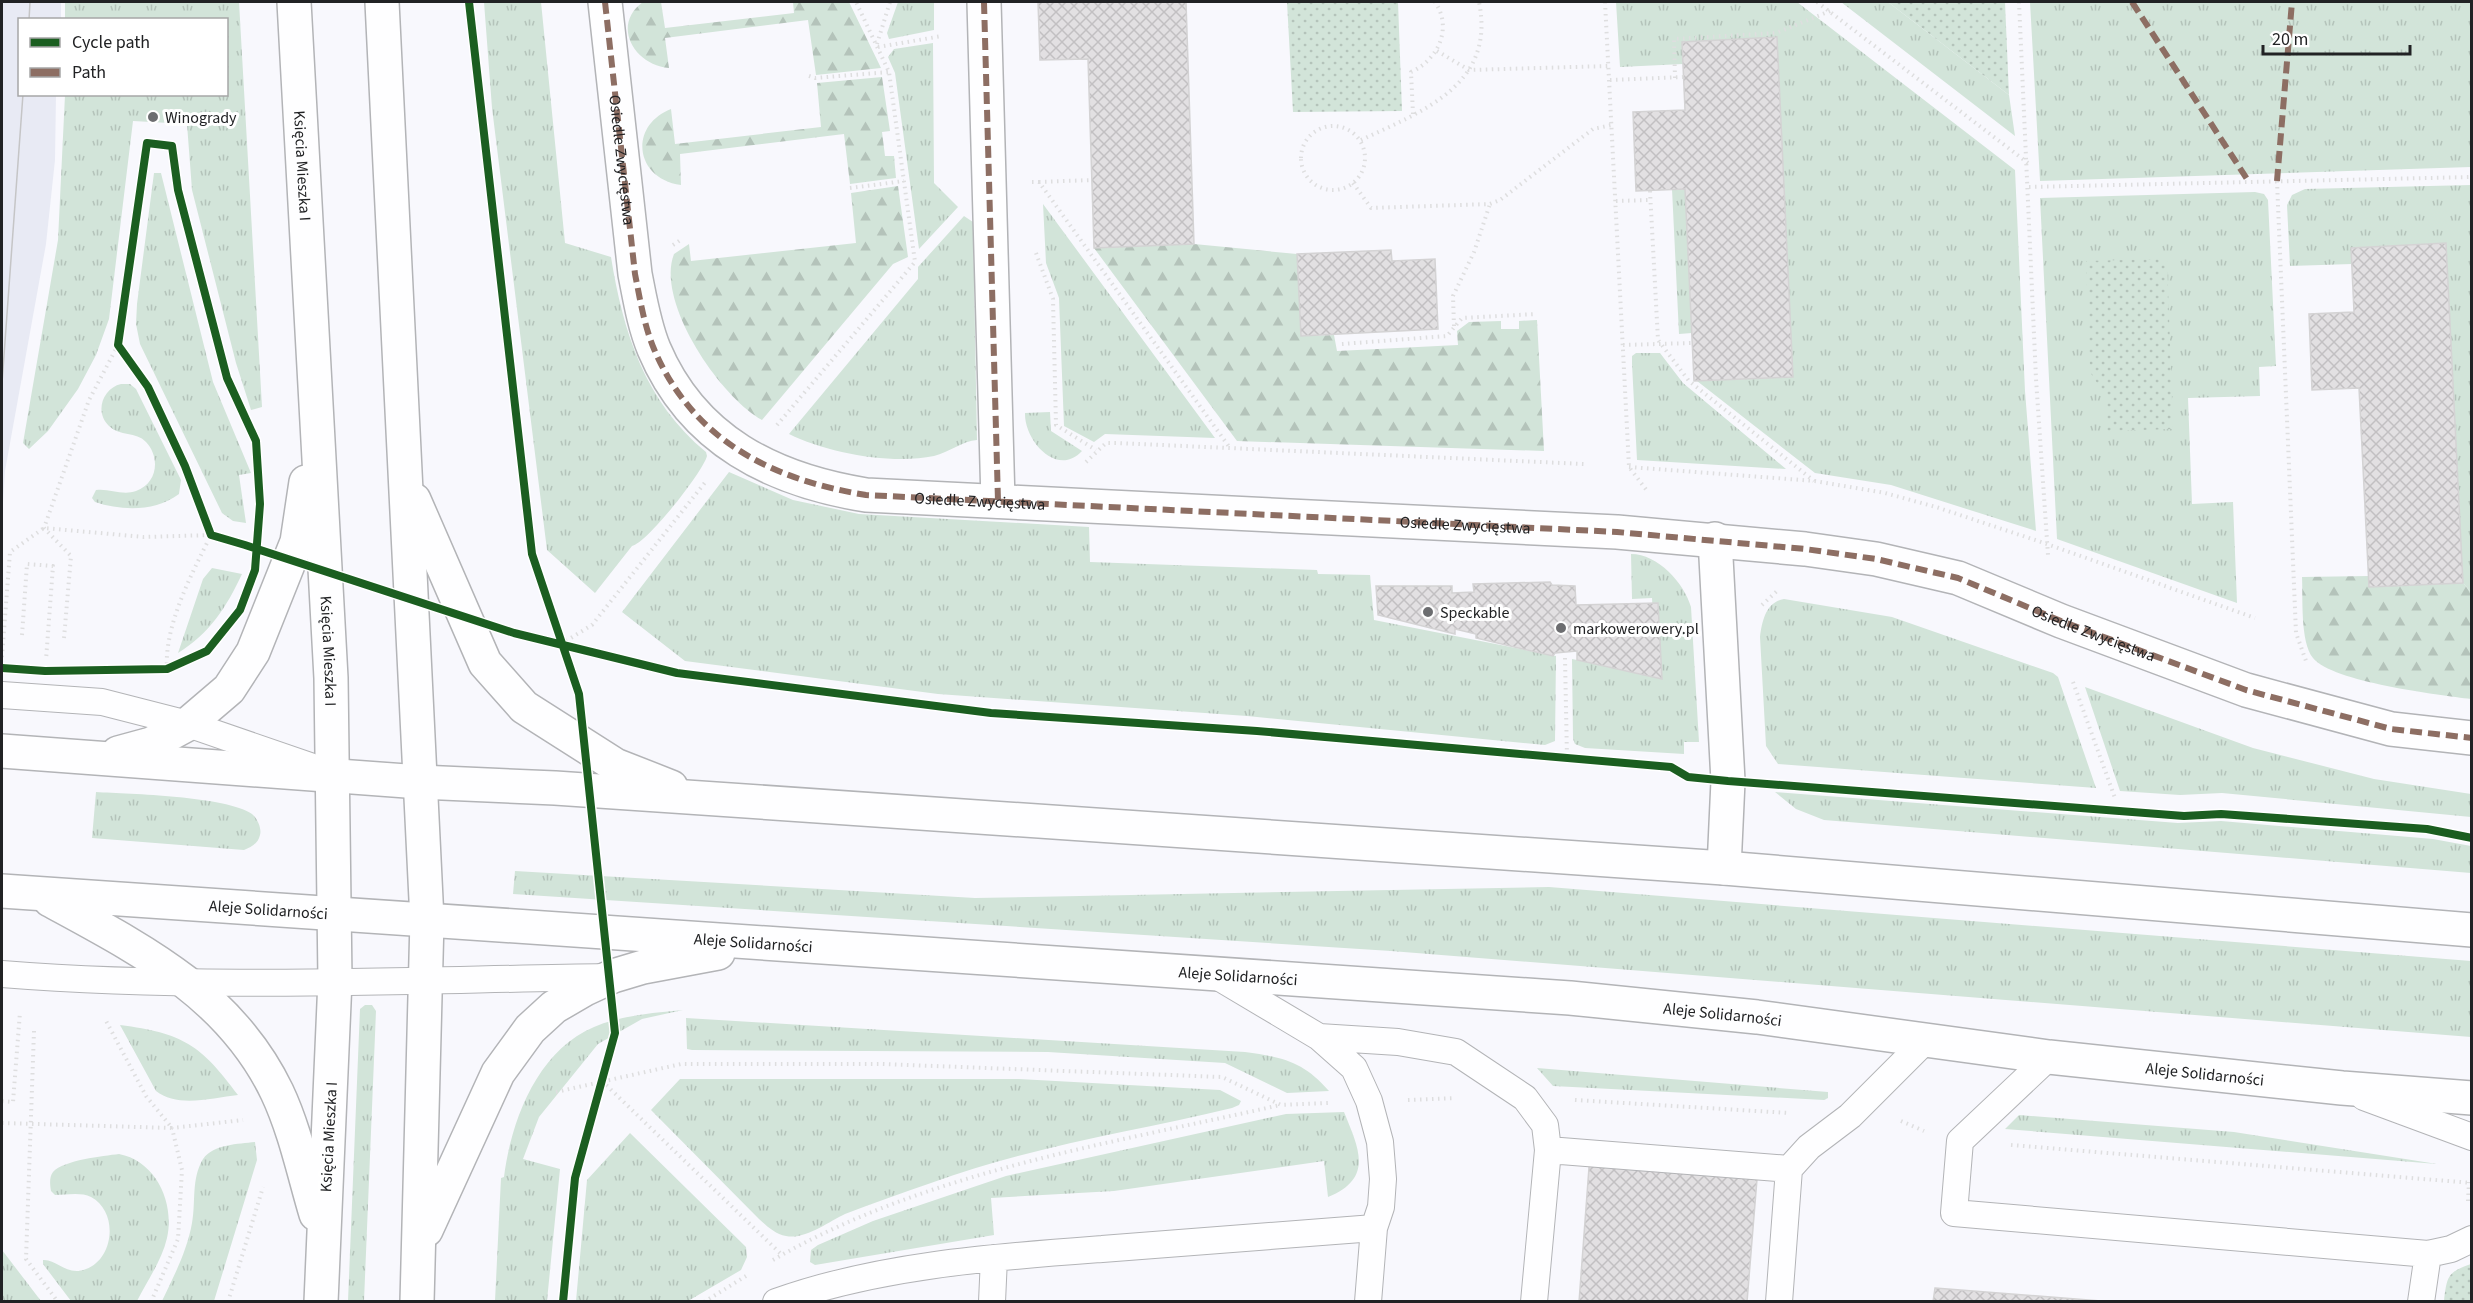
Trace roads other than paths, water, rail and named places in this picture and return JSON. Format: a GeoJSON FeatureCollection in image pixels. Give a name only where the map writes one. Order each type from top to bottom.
{"type":"FeatureCollection","features":[{"type":"Feature","properties":{"kind":"street","name":"Księcia Mieszka I"},"geometry":{"type":"LineString","coordinates":[[294,2],[331,678],[333,774],[335,980],[321,1302]]}},
{"type":"Feature","properties":{"kind":"street"},"geometry":{"type":"LineString","coordinates":[[382,2],[428,920],[417,1302]]}},
{"type":"Feature","properties":{"kind":"street","name":"Osiedle Zwycięstwa"},"geometry":{"type":"LineString","coordinates":[[605,2],[634,274],[654,349],[683,398],[701,420],[736,451],[781,474],[825,489],[866,495],[1617,532],[1714,539],[1876,560],[1958,578],[2061,621],[2246,690],[2391,729],[2472,738]]}},
{"type":"Feature","properties":{"kind":"street"},"geometry":{"type":"LineString","coordinates":[[984,2],[998,501]]}},
{"type":"Feature","properties":{"kind":"street"},"geometry":{"type":"LineString","coordinates":[[99,757],[151,744],[188,724],[229,689],[253,652],[297,542],[316,412]]}},
{"type":"Feature","properties":{"kind":"street"},"geometry":{"type":"LineString","coordinates":[[406,482],[485,663],[524,707],[615,765],[700,798]]}},
{"type":"Feature","properties":{"kind":"street"},"geometry":{"type":"LineString","coordinates":[[1714,539],[1728,781],[1724,868]]}},
{"type":"Feature","properties":{"kind":"street"},"geometry":{"type":"LineString","coordinates":[[2,751],[420,782],[700,798],[1724,868],[2472,930]]}},
{"type":"Feature","properties":{"kind":"street","name":"Aleje Solidarności"},"geometry":{"type":"LineString","coordinates":[[2,891],[40,894],[87,908],[334,913],[766,945],[1570,998],[1757,1017],[2049,1057],[2342,1088],[2472,1098]]}},
{"type":"Feature","properties":{"kind":"street"},"geometry":{"type":"LineString","coordinates":[[87,908],[189,982],[236,1030],[254,1054],[277,1092],[297,1146],[323,1242]]}},
{"type":"Feature","properties":{"kind":"street"},"geometry":{"type":"LineString","coordinates":[[420,1243],[498,1073],[530,1029],[554,1007],[613,976],[643,967],[766,945]]}},
{"type":"Feature","properties":{"kind":"lane"},"geometry":{"type":"LineString","coordinates":[[2,694],[102,702],[188,724],[333,774]]}},
{"type":"Feature","properties":{"kind":"lane"},"geometry":{"type":"LineString","coordinates":[[2,974],[82,980],[189,982],[613,976]]}},
{"type":"Feature","properties":{"kind":"lane"},"geometry":{"type":"LineString","coordinates":[[1215,975],[1319,1038],[1354,1068],[1369,1101],[1380,1142],[1383,1179],[1381,1207],[1374,1228],[1368,1302]]}},
{"type":"Feature","properties":{"kind":"lane"},"geometry":{"type":"LineString","coordinates":[[1319,1038],[1398,1042],[1456,1052],[1525,1098],[1545,1125],[1548,1150],[1534,1302]]}},
{"type":"Feature","properties":{"kind":"lane"},"geometry":{"type":"LineString","coordinates":[[1779,1302],[1789,1169],[1809,1147],[1850,1116],[1925,1041]]}},
{"type":"Feature","properties":{"kind":"lane"},"geometry":{"type":"LineString","coordinates":[[2049,1057],[1960,1141],[1954,1213],[2428,1254],[2467,1244],[2472,1239]]}},
{"type":"Feature","properties":{"kind":"lane"},"geometry":{"type":"LineString","coordinates":[[2342,1088],[2472,1137]]}},
{"type":"Feature","properties":{"kind":"lane"},"geometry":{"type":"LineString","coordinates":[[1548,1150],[1789,1169]]}},
{"type":"Feature","properties":{"kind":"lane"},"geometry":{"type":"LineString","coordinates":[[776,1302],[804,1292],[905,1270],[994,1258],[1374,1228]]}},
{"type":"Feature","properties":{"kind":"lane"},"geometry":{"type":"LineString","coordinates":[[2421,1302],[2428,1254]]}},
{"type":"Feature","properties":{"kind":"lane"},"geometry":{"type":"LineString","coordinates":[[992,1302],[994,1258]]}},
{"type":"Feature","properties":{"kind":"tram line"},"geometry":{"type":"LineString","coordinates":[[29,18],[30,2]]}},
{"type":"Feature","properties":{"kind":"tram line"},"geometry":{"type":"LineString","coordinates":[[2,383],[23,96]]}},
{"type":"Feature","properties":{"kind":"place","name":"Winogrady"},"geometry":{"type":"Point","coordinates":[153,117]}},
{"type":"Feature","properties":{"kind":"place","name":"Speckable"},"geometry":{"type":"Point","coordinates":[1428,612]}},
{"type":"Feature","properties":{"kind":"place","name":"markowerowery.pl"},"geometry":{"type":"Point","coordinates":[1561,628]}}]}
